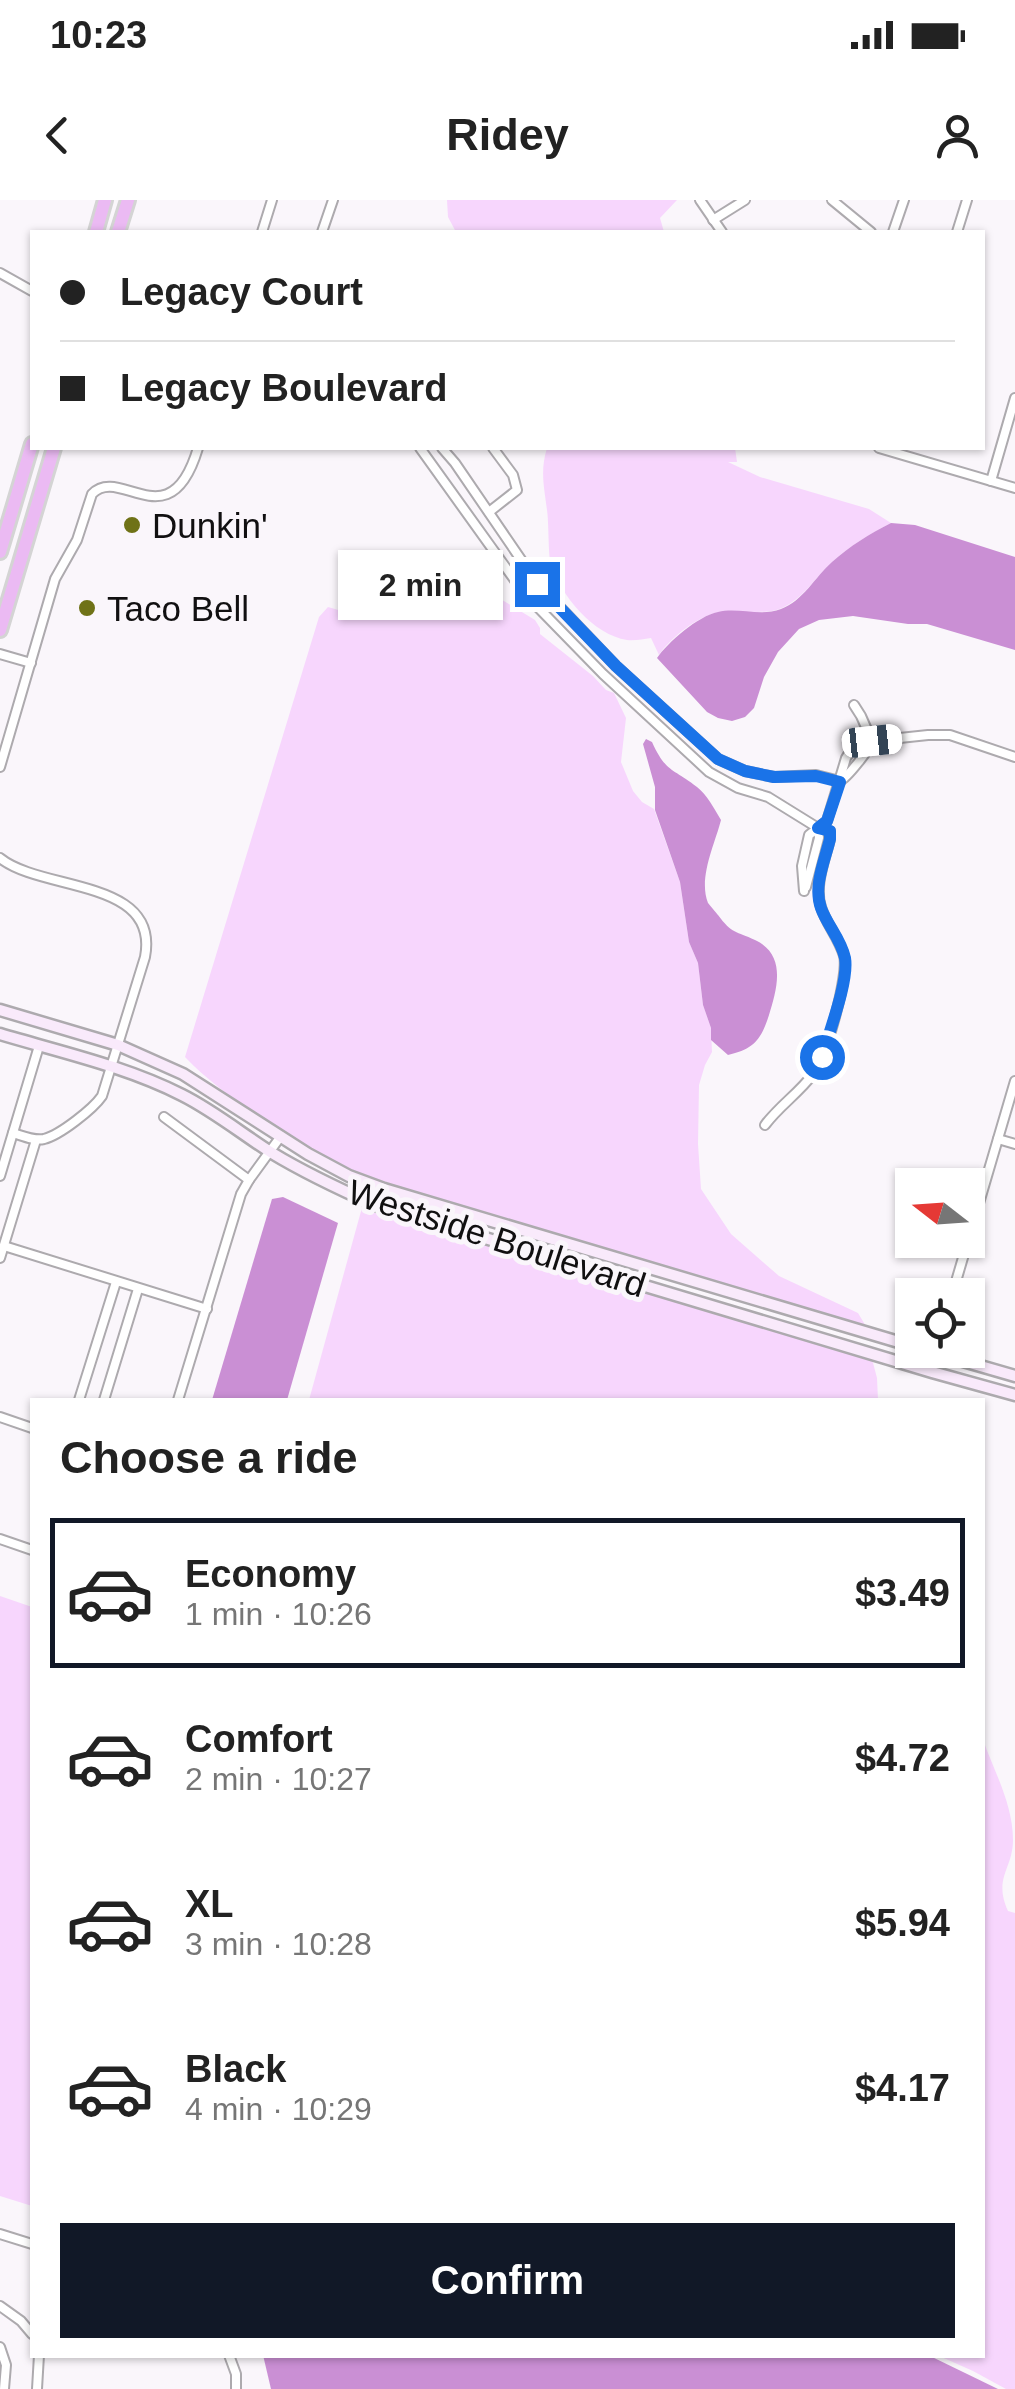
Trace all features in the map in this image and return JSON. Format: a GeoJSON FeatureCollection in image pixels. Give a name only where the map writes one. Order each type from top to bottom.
{"type":"FeatureCollection","features":[{"type":"Feature","properties":{"kind":"highway"},"geometry":{"type":"LineString","coordinates":[[97,230],[106,200]]}},
{"type":"Feature","properties":{"kind":"highway"},"geometry":{"type":"LineString","coordinates":[[119,230],[128,200]]}},
{"type":"Feature","properties":{"kind":"highway"},"geometry":{"type":"LineString","coordinates":[[0,552],[30,450]]}},
{"type":"Feature","properties":{"kind":"highway"},"geometry":{"type":"LineString","coordinates":[[0,630],[53,450]]}},
{"type":"Feature","properties":{"kind":"street"},"geometry":{"type":"LineString","coordinates":[[263,230],[272,200]]}},
{"type":"Feature","properties":{"kind":"street"},"geometry":{"type":"LineString","coordinates":[[323,230],[333,200]]}},
{"type":"Feature","properties":{"kind":"street"},"geometry":{"type":"LineString","coordinates":[[700,200],[720,230]]}},
{"type":"Feature","properties":{"kind":"street"},"geometry":{"type":"LineString","coordinates":[[832,200],[869,230]]}},
{"type":"Feature","properties":{"kind":"street"},"geometry":{"type":"LineString","coordinates":[[894,230],[904,200]]}},
{"type":"Feature","properties":{"kind":"street"},"geometry":{"type":"LineString","coordinates":[[958,230],[966,200]]}},
{"type":"Feature","properties":{"kind":"street"},"geometry":{"type":"LineString","coordinates":[[713,220],[739,202]]}},
{"type":"Feature","properties":{"kind":"street"},"geometry":{"type":"LineString","coordinates":[[0,273],[30,291]]}},
{"type":"Feature","properties":{"kind":"street"},"geometry":{"type":"LineString","coordinates":[[990,480],[1015,398]]}},
{"type":"Feature","properties":{"kind":"street"},"geometry":{"type":"LineString","coordinates":[[0,767],[56,579],[95,490],[109,486],[148,496],[166,494],[188,474],[197,450]]}},
{"type":"Feature","properties":{"kind":"street"},"geometry":{"type":"LineString","coordinates":[[421,450],[524,593],[603,674],[709,772],[738,788],[768,796],[818,828],[830,831],[818,888],[821,908],[846,960],[844,978],[818,1066],[766,1125]]}},
{"type":"Feature","properties":{"kind":"street"},"geometry":{"type":"LineString","coordinates":[[444,450],[537,584],[616,666],[718,759],[745,771],[774,777],[816,776],[840,782]]}},
{"type":"Feature","properties":{"kind":"street"},"geometry":{"type":"LineString","coordinates":[[489,512],[517,490],[513,474],[495,450]]}},
{"type":"Feature","properties":{"kind":"street"},"geometry":{"type":"LineString","coordinates":[[886,450],[1015,488]]}},
{"type":"Feature","properties":{"kind":"street"},"geometry":{"type":"LineString","coordinates":[[0,654],[31,663]]}},
{"type":"Feature","properties":{"kind":"street"},"geometry":{"type":"LineString","coordinates":[[854,706],[872,741]]}},
{"type":"Feature","properties":{"kind":"street"},"geometry":{"type":"LineString","coordinates":[[818,888],[804,892],[802,866],[809,834],[827,821],[840,772],[851,750],[862,742],[950,735],[1015,757]]}},
{"type":"Feature","properties":{"kind":"street"},"geometry":{"type":"LineString","coordinates":[[0,858],[20,869],[129,906],[141,920],[147,938],[102,1096],[52,1136],[36,1140],[13,1133]]}},
{"type":"Feature","properties":{"kind":"street","name":"Westside Boulevard"},"geometry":{"type":"LineString","coordinates":[[0,1010],[118,1045],[183,1074],[349,1176],[895,1341]]}},
{"type":"Feature","properties":{"kind":"street","name":"Westside Boulevard"},"geometry":{"type":"LineString","coordinates":[[0,1034],[179,1093],[216,1113],[270,1152],[375,1205],[1015,1395]]}},
{"type":"Feature","properties":{"kind":"street"},"geometry":{"type":"LineString","coordinates":[[0,1176],[40,1046]]}},
{"type":"Feature","properties":{"kind":"street"},"geometry":{"type":"LineString","coordinates":[[957,1278],[1015,1081]]}},
{"type":"Feature","properties":{"kind":"street"},"geometry":{"type":"LineString","coordinates":[[164,1117],[249,1180]]}},
{"type":"Feature","properties":{"kind":"street"},"geometry":{"type":"LineString","coordinates":[[179,1398],[241,1194],[281,1136]]}},
{"type":"Feature","properties":{"kind":"street"},"geometry":{"type":"LineString","coordinates":[[998,1139],[1015,1144]]}},
{"type":"Feature","properties":{"kind":"street"},"geometry":{"type":"LineString","coordinates":[[0,1258],[36,1140]]}},
{"type":"Feature","properties":{"kind":"street"},"geometry":{"type":"LineString","coordinates":[[4,1246],[207,1309]]}},
{"type":"Feature","properties":{"kind":"street"},"geometry":{"type":"LineString","coordinates":[[80,1398],[116,1282]]}},
{"type":"Feature","properties":{"kind":"street"},"geometry":{"type":"LineString","coordinates":[[105,1398],[138,1288]]}},
{"type":"Feature","properties":{"kind":"street"},"geometry":{"type":"LineString","coordinates":[[985,1367],[1015,1376]]}},
{"type":"Feature","properties":{"kind":"street"},"geometry":{"type":"LineString","coordinates":[[932,1368],[932,1372]]}},
{"type":"Feature","properties":{"kind":"street"},"geometry":{"type":"LineString","coordinates":[[0,1417],[30,1427]]}},
{"type":"Feature","properties":{"kind":"street"},"geometry":{"type":"LineString","coordinates":[[0,1540],[30,1549]]}},
{"type":"Feature","properties":{"kind":"street"},"geometry":{"type":"LineString","coordinates":[[0,2234],[30,2243]]}},
{"type":"Feature","properties":{"kind":"street"},"geometry":{"type":"LineString","coordinates":[[0,2306],[30,2331]]}},
{"type":"Feature","properties":{"kind":"street"},"geometry":{"type":"LineString","coordinates":[[0,2347],[6,2366],[4,2389]]}},
{"type":"Feature","properties":{"kind":"street"},"geometry":{"type":"LineString","coordinates":[[37,2389],[40,2358]]}},
{"type":"Feature","properties":{"kind":"street"},"geometry":{"type":"LineString","coordinates":[[230,2358],[236,2389]]}},
{"type":"Feature","properties":{"kind":"shaded area"},"geometry":{"type":"Polygon","coordinates":[[[447,200],[677,200],[660,218],[663,230],[455,230],[448,217],[447,200]]]}},
{"type":"Feature","properties":{"kind":"shaded area"},"geometry":{"type":"Polygon","coordinates":[[[547,450],[735,450],[737,462],[728,462],[760,477],[869,509],[891,523],[842,554],[801,595],[782,608],[768,612],[728,611],[704,617],[670,641],[659,655],[651,638],[615,637],[591,622],[556,577],[550,560],[544,464],[547,450]]]}},
{"type":"Feature","properties":{"kind":"shaded area"},"geometry":{"type":"Polygon","coordinates":[[[891,523],[915,525],[1015,557],[1015,650],[927,624],[853,616],[819,620],[799,629],[778,652],[764,677],[754,708],[745,717],[732,721],[707,712],[657,658],[684,631],[710,614],[766,612],[789,605],[839,556],[891,523]]]}},
{"type":"Feature","properties":{"kind":"shaded area"},"geometry":{"type":"Polygon","coordinates":[[[410,589],[499,598],[535,620],[540,634],[614,693],[626,718],[621,762],[633,791],[654,809],[680,882],[689,942],[698,963],[703,1005],[711,1028],[712,1052],[699,1085],[701,1189],[731,1234],[779,1276],[858,1313],[867,1328],[386,1184],[341,1165],[261,1117],[185,1057],[319,617],[328,607],[366,618],[387,595],[410,589]]]}},
{"type":"Feature","properties":{"kind":"shaded area"},"geometry":{"type":"Polygon","coordinates":[[[646,739],[666,765],[704,794],[721,820],[706,872],[708,903],[731,929],[765,946],[776,963],[775,994],[763,1031],[755,1042],[737,1053],[728,1055],[711,1040],[680,882],[655,810],[655,787],[643,744],[646,739]]]}},
{"type":"Feature","properties":{"kind":"shaded area"},"geometry":{"type":"Polygon","coordinates":[[[283,1197],[338,1223],[288,1398],[213,1398],[272,1199],[283,1197]]]}},
{"type":"Feature","properties":{"kind":"shaded area"},"geometry":{"type":"Polygon","coordinates":[[[363,1204],[872,1359],[878,1398],[310,1398],[363,1204]]]}},
{"type":"Feature","properties":{"kind":"shaded area"},"geometry":{"type":"Polygon","coordinates":[[[0,1596],[30,1606],[30,2205],[0,2196],[0,1596]]]}},
{"type":"Feature","properties":{"kind":"shaded area"},"geometry":{"type":"Polygon","coordinates":[[[985,1745],[1007,1802],[1013,1840],[1002,1890],[1008,1911],[1015,1913],[1015,2389],[1006,2389],[944,2358],[985,2358],[985,1745]]]}},
{"type":"Feature","properties":{"kind":"shaded area"},"geometry":{"type":"Polygon","coordinates":[[[264,2358],[934,2358],[998,2389],[271,2389],[264,2358]]]}},
{"type":"Feature","properties":{"kind":"place","name":"Dunkin'"},"geometry":{"type":"Point","coordinates":[132,525]}},
{"type":"Feature","properties":{"kind":"place","name":"Taco Bell"},"geometry":{"type":"Point","coordinates":[87,608]}},
{"type":"Feature","properties":{"kind":"route"},"geometry":{"type":"LineString","coordinates":[[537,584],[616,666],[718,759],[745,771],[774,777],[816,776],[840,782],[827,821],[818,828],[830,831],[818,888],[821,908],[846,960],[822,1057]]}}]}
